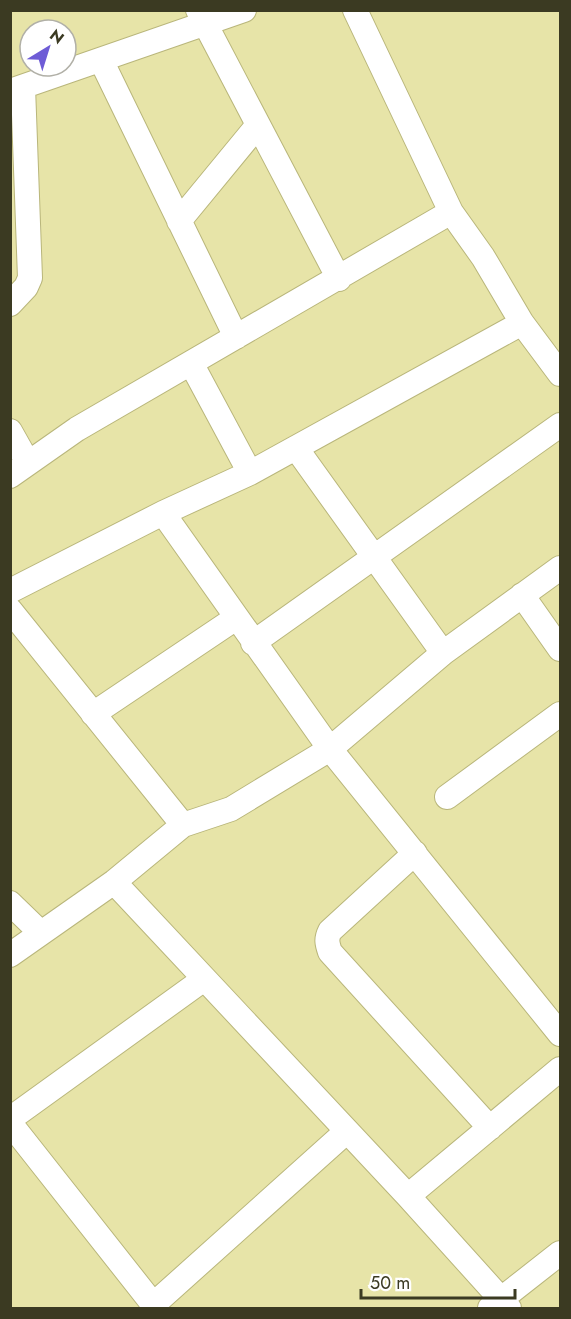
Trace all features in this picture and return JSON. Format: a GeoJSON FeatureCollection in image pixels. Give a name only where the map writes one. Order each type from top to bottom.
{"type":"FeatureCollection","features":[{"type":"Feature","properties":{"kind":"street"},"geometry":{"type":"LineString","coordinates":[[10,304],[26,287],[30,278],[19,223],[17,89],[101,60],[201,18],[244,10]]}},
{"type":"Feature","properties":{"kind":"street"},"geometry":{"type":"LineString","coordinates":[[356,10],[451,212],[483,257],[522,323],[561,374]]}},
{"type":"Feature","properties":{"kind":"street"},"geometry":{"type":"LineString","coordinates":[[201,18],[339,279]]}},
{"type":"Feature","properties":{"kind":"street"},"geometry":{"type":"LineString","coordinates":[[101,60],[236,337]]}},
{"type":"Feature","properties":{"kind":"street"},"geometry":{"type":"LineString","coordinates":[[179,221],[258,125]]}},
{"type":"Feature","properties":{"kind":"street"},"geometry":{"type":"LineString","coordinates":[[10,431],[19,470],[76,429],[339,279],[451,212]]}},
{"type":"Feature","properties":{"kind":"street"},"geometry":{"type":"LineString","coordinates":[[10,591],[163,513],[250,473],[522,323]]}},
{"type":"Feature","properties":{"kind":"street"},"geometry":{"type":"LineString","coordinates":[[191,363],[250,473]]}},
{"type":"Feature","properties":{"kind":"street"},"geometry":{"type":"LineString","coordinates":[[254,643],[561,425]]}},
{"type":"Feature","properties":{"kind":"street"},"geometry":{"type":"LineString","coordinates":[[296,448],[442,653]]}},
{"type":"Feature","properties":{"kind":"street"},"geometry":{"type":"LineString","coordinates":[[163,513],[330,749],[561,1034]]}},
{"type":"Feature","properties":{"kind":"street"},"geometry":{"type":"LineString","coordinates":[[10,955],[114,882],[183,825],[231,809],[330,749],[442,653],[561,568]]}},
{"type":"Feature","properties":{"kind":"street"},"geometry":{"type":"LineString","coordinates":[[522,595],[561,649]]}},
{"type":"Feature","properties":{"kind":"street"},"geometry":{"type":"LineString","coordinates":[[10,610],[183,825]]}},
{"type":"Feature","properties":{"kind":"street"},"geometry":{"type":"LineString","coordinates":[[93,714],[236,618]]}},
{"type":"Feature","properties":{"kind":"street"},"geometry":{"type":"LineString","coordinates":[[447,797],[561,714]]}},
{"type":"Feature","properties":{"kind":"street"},"geometry":{"type":"LineString","coordinates":[[414,853],[330,931],[327,944],[330,952],[490,1128]]}},
{"type":"Feature","properties":{"kind":"street"},"geometry":{"type":"LineString","coordinates":[[114,882],[408,1196],[500,1306],[561,1253]]}},
{"type":"Feature","properties":{"kind":"street"},"geometry":{"type":"LineString","coordinates":[[10,903],[41,933]]}},
{"type":"Feature","properties":{"kind":"street"},"geometry":{"type":"LineString","coordinates":[[204,979],[10,1121],[154,1307],[347,1131]]}},
{"type":"Feature","properties":{"kind":"street"},"geometry":{"type":"LineString","coordinates":[[408,1196],[561,1069]]}}]}
